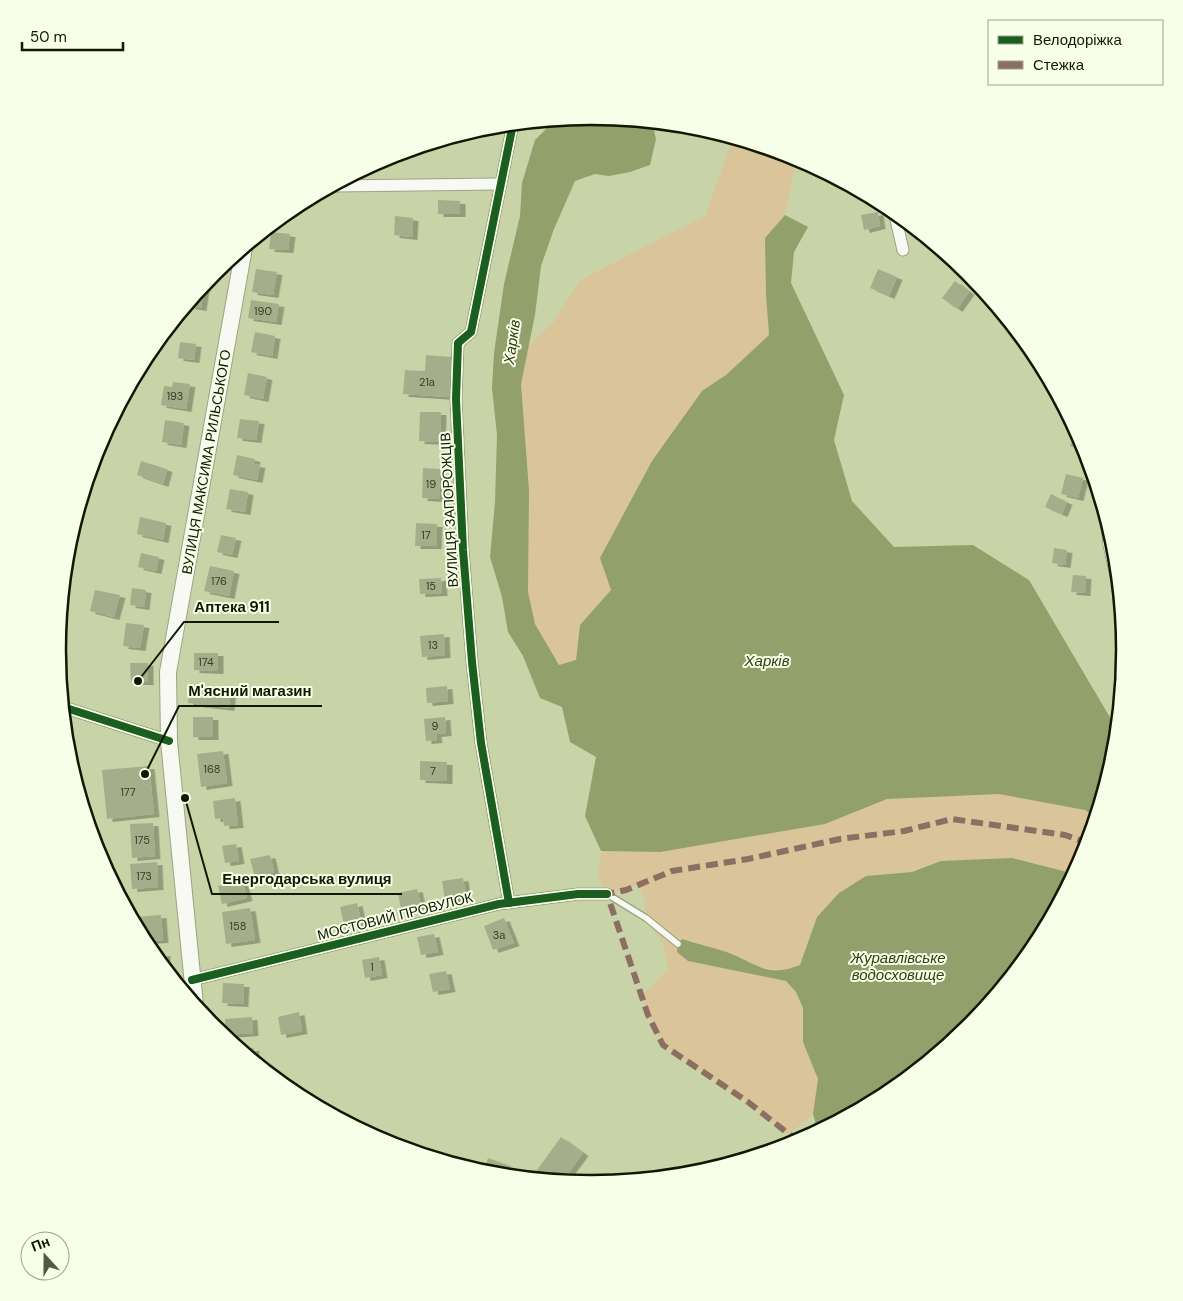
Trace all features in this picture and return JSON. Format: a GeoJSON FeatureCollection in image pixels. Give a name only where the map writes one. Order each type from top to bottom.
{"type":"FeatureCollection","features":[{"type":"Feature","properties":{"kind":"main road","name":"ВУЛИЦЯ МАКСИМА РИЛЬСЬКОГО"},"geometry":{"type":"LineString","coordinates":[[194,993],[168,741],[168,672],[242,259]]}},
{"type":"Feature","properties":{"kind":"street","name":"ВУЛИЦЯ ЗАПОРОЖЦІВ"},"geometry":{"type":"LineString","coordinates":[[509,903],[481,743],[476,698],[463,550],[456,399],[458,343],[471,332],[499,184],[511,132]]}},
{"type":"Feature","properties":{"kind":"street"},"geometry":{"type":"LineString","coordinates":[[347,186],[499,184]]}},
{"type":"Feature","properties":{"kind":"street"},"geometry":{"type":"LineString","coordinates":[[897,224],[903,250]]}},
{"type":"Feature","properties":{"kind":"street"},"geometry":{"type":"LineString","coordinates":[[70,709],[168,741]]}},
{"type":"Feature","properties":{"kind":"street","name":"МОСТОВИЙ ПРОВУЛОК"},"geometry":{"type":"LineString","coordinates":[[192,980],[404,926],[509,903],[578,894],[607,894]]}},
{"type":"Feature","properties":{"kind":"lane"},"geometry":{"type":"LineString","coordinates":[[607,894],[646,918],[678,944]]}},
{"type":"Feature","properties":{"kind":"shaded area"},"geometry":{"type":"Polygon","coordinates":[[[731,144],[795,166],[785,215],[765,238],[769,335],[726,375],[702,392],[600,558],[611,590],[580,625],[576,660],[559,665],[535,624],[528,592],[529,490],[521,384],[527,347],[553,323],[580,280],[705,216],[731,144]]]}},
{"type":"Feature","properties":{"kind":"shaded area"},"geometry":{"type":"Polygon","coordinates":[[[999,794],[1085,810],[1091,814],[1067,873],[941,861],[912,872],[866,876],[839,893],[817,917],[800,965],[784,971],[756,967],[734,955],[688,961],[786,981],[796,992],[803,1008],[803,1042],[818,1079],[813,1114],[788,1135],[748,1102],[663,1045],[641,996],[668,969],[663,944],[646,918],[644,899],[639,885],[607,894],[598,875],[601,851],[660,852],[825,824],[887,799],[999,794]]]}},
{"type":"Feature","properties":{"kind":"water","name":"Харків"},"geometry":{"type":"Polygon","coordinates":[[[592,125],[654,129],[656,139],[650,165],[630,172],[609,176],[595,174],[575,181],[554,229],[541,266],[535,315],[521,384],[529,490],[528,592],[535,624],[559,665],[576,660],[580,625],[611,590],[600,558],[652,461],[702,391],[726,375],[769,335],[765,238],[785,215],[808,227],[794,252],[791,283],[844,395],[834,440],[852,501],[894,547],[973,545],[1029,580],[1112,720],[1107,753],[1091,814],[1085,810],[999,794],[887,799],[825,824],[660,852],[601,851],[585,816],[596,757],[570,742],[562,707],[540,698],[523,656],[508,632],[502,597],[490,557],[495,502],[497,435],[492,388],[494,353],[504,284],[520,216],[522,183],[535,140],[548,127],[592,125]]]}},
{"type":"Feature","properties":{"kind":"water","name":"Журавлівське водосховище"},"geometry":{"type":"Polygon","coordinates":[[[1012,858],[1068,872],[1028,942],[1008,970],[963,1022],[911,1067],[883,1087],[816,1126],[813,1114],[818,1079],[803,1042],[803,1008],[796,992],[786,981],[688,961],[677,952],[678,944],[682,939],[728,953],[766,969],[789,969],[800,965],[817,917],[839,893],[866,876],[912,872],[941,861],[1012,858]]]}},
{"type":"Feature","properties":{"kind":"building"},"geometry":{"type":"Polygon","coordinates":[[[438,200],[460,201],[460,214],[438,214],[438,200]]]}},
{"type":"Feature","properties":{"kind":"building"},"geometry":{"type":"Polygon","coordinates":[[[878,212],[880,226],[864,230],[861,215],[878,212]]]}},
{"type":"Feature","properties":{"kind":"building"},"geometry":{"type":"Polygon","coordinates":[[[395,216],[413,218],[412,237],[394,235],[395,216]]]}},
{"type":"Feature","properties":{"kind":"building"},"geometry":{"type":"Polygon","coordinates":[[[274,232],[290,234],[288,250],[269,249],[271,235],[274,232]]]}},
{"type":"Feature","properties":{"kind":"building"},"geometry":{"type":"Polygon","coordinates":[[[256,269],[277,272],[273,295],[252,292],[256,269]]]}},
{"type":"Feature","properties":{"kind":"building"},"geometry":{"type":"Polygon","coordinates":[[[878,269],[897,277],[889,296],[870,288],[878,269]]]}},
{"type":"Feature","properties":{"kind":"building"},"geometry":{"type":"Polygon","coordinates":[[[955,281],[969,292],[957,309],[942,298],[955,281]]]}},
{"type":"Feature","properties":{"kind":"building"},"geometry":{"type":"Polygon","coordinates":[[[202,298],[201,308],[195,307],[202,298]]]}},
{"type":"Feature","properties":{"kind":"building"},"geometry":{"type":"Polygon","coordinates":[[[251,300],[279,304],[276,322],[248,318],[251,300]]]}},
{"type":"Feature","properties":{"kind":"building"},"geometry":{"type":"Polygon","coordinates":[[[255,332],[275,336],[272,356],[251,352],[255,332]]]}},
{"type":"Feature","properties":{"kind":"building"},"geometry":{"type":"Polygon","coordinates":[[[180,342],[196,344],[194,360],[178,358],[180,342]]]}},
{"type":"Feature","properties":{"kind":"building"},"geometry":{"type":"Polygon","coordinates":[[[426,355],[451,357],[449,397],[403,394],[405,370],[425,371],[426,355]]]}},
{"type":"Feature","properties":{"kind":"building"},"geometry":{"type":"Polygon","coordinates":[[[248,373],[267,377],[263,399],[244,395],[248,373]]]}},
{"type":"Feature","properties":{"kind":"building"},"geometry":{"type":"Polygon","coordinates":[[[173,382],[190,384],[186,409],[161,405],[164,386],[172,387],[173,382]]]}},
{"type":"Feature","properties":{"kind":"building"},"geometry":{"type":"Polygon","coordinates":[[[420,412],[441,412],[440,442],[419,441],[420,412]]]}},
{"type":"Feature","properties":{"kind":"building"},"geometry":{"type":"Polygon","coordinates":[[[240,419],[259,421],[256,440],[237,438],[240,419]]]}},
{"type":"Feature","properties":{"kind":"building"},"geometry":{"type":"Polygon","coordinates":[[[165,420],[184,423],[181,445],[162,442],[165,420]]]}},
{"type":"Feature","properties":{"kind":"building"},"geometry":{"type":"Polygon","coordinates":[[[1072,438],[1077,448],[1070,446],[1072,438]]]}},
{"type":"Feature","properties":{"kind":"building"},"geometry":{"type":"Polygon","coordinates":[[[237,455],[255,459],[254,464],[260,465],[257,480],[233,475],[237,455]]]}},
{"type":"Feature","properties":{"kind":"building"},"geometry":{"type":"Polygon","coordinates":[[[141,461],[167,469],[163,484],[137,475],[141,461]]]}},
{"type":"Feature","properties":{"kind":"building"},"geometry":{"type":"Polygon","coordinates":[[[423,468],[440,469],[439,499],[422,498],[423,468]]]}},
{"type":"Feature","properties":{"kind":"building"},"geometry":{"type":"Polygon","coordinates":[[[1066,474],[1083,478],[1078,498],[1061,494],[1066,474]]]}},
{"type":"Feature","properties":{"kind":"building"},"geometry":{"type":"Polygon","coordinates":[[[230,489],[248,492],[245,512],[226,509],[230,489]]]}},
{"type":"Feature","properties":{"kind":"building"},"geometry":{"type":"Polygon","coordinates":[[[1051,494],[1067,502],[1062,514],[1045,507],[1051,494]]]}},
{"type":"Feature","properties":{"kind":"building"},"geometry":{"type":"Polygon","coordinates":[[[140,517],[166,523],[163,540],[137,534],[140,517]]]}},
{"type":"Feature","properties":{"kind":"building"},"geometry":{"type":"Polygon","coordinates":[[[416,523],[437,524],[436,546],[415,546],[416,523]]]}},
{"type":"Feature","properties":{"kind":"building"},"geometry":{"type":"Polygon","coordinates":[[[221,535],[236,538],[232,555],[217,552],[221,535]]]}},
{"type":"Feature","properties":{"kind":"building"},"geometry":{"type":"Polygon","coordinates":[[[1054,548],[1067,550],[1065,565],[1052,563],[1054,548]]]}},
{"type":"Feature","properties":{"kind":"building"},"geometry":{"type":"Polygon","coordinates":[[[141,553],[159,557],[156,571],[138,567],[141,553]]]}},
{"type":"Feature","properties":{"kind":"building"},"geometry":{"type":"Polygon","coordinates":[[[210,566],[234,571],[229,596],[204,591],[210,566]]]}},
{"type":"Feature","properties":{"kind":"building"},"geometry":{"type":"Polygon","coordinates":[[[1073,575],[1086,576],[1085,593],[1071,592],[1073,575]]]}},
{"type":"Feature","properties":{"kind":"building"},"geometry":{"type":"Polygon","coordinates":[[[441,578],[442,593],[420,594],[419,579],[441,578]]]}},
{"type":"Feature","properties":{"kind":"building"},"geometry":{"type":"Polygon","coordinates":[[[132,588],[146,590],[144,607],[130,605],[132,588]]]}},
{"type":"Feature","properties":{"kind":"building"},"geometry":{"type":"Polygon","coordinates":[[[95,590],[120,595],[114,617],[90,611],[95,590]]]}},
{"type":"Feature","properties":{"kind":"building"},"geometry":{"type":"Polygon","coordinates":[[[126,623],[144,625],[140,648],[123,646],[126,623]]]}},
{"type":"Feature","properties":{"kind":"building"},"geometry":{"type":"Polygon","coordinates":[[[444,634],[445,655],[422,657],[420,636],[444,634]]]}},
{"type":"Feature","properties":{"kind":"building"},"geometry":{"type":"Polygon","coordinates":[[[194,653],[218,653],[218,671],[194,670],[194,653]]]}},
{"type":"Feature","properties":{"kind":"building"},"geometry":{"type":"Polygon","coordinates":[[[130,663],[148,663],[148,682],[131,682],[130,663]]]}},
{"type":"Feature","properties":{"kind":"building"},"geometry":{"type":"Polygon","coordinates":[[[190,684],[231,689],[229,708],[188,703],[190,684]]]}},
{"type":"Feature","properties":{"kind":"building"},"geometry":{"type":"Polygon","coordinates":[[[447,686],[448,701],[427,703],[426,688],[447,686]]]}},
{"type":"Feature","properties":{"kind":"building"},"geometry":{"type":"Polygon","coordinates":[[[193,717],[213,717],[213,737],[193,737],[193,717]]]}},
{"type":"Feature","properties":{"kind":"building"},"geometry":{"type":"Polygon","coordinates":[[[445,717],[446,733],[436,734],[437,740],[426,741],[424,719],[445,717]]]}},
{"type":"Feature","properties":{"kind":"building"},"geometry":{"type":"Polygon","coordinates":[[[223,751],[227,783],[201,787],[197,754],[223,751]]]}},
{"type":"Feature","properties":{"kind":"building"},"geometry":{"type":"Polygon","coordinates":[[[420,761],[447,762],[447,781],[420,780],[420,761]]]}},
{"type":"Feature","properties":{"kind":"building"},"geometry":{"type":"Polygon","coordinates":[[[149,766],[154,814],[107,819],[102,770],[149,766]]]}},
{"type":"Feature","properties":{"kind":"building"},"geometry":{"type":"Polygon","coordinates":[[[235,798],[238,825],[224,826],[223,818],[215,819],[213,801],[235,798]]]}},
{"type":"Feature","properties":{"kind":"building"},"geometry":{"type":"Polygon","coordinates":[[[153,823],[155,856],[132,858],[130,824],[153,823]]]}},
{"type":"Feature","properties":{"kind":"building"},"geometry":{"type":"Polygon","coordinates":[[[236,844],[239,861],[225,863],[222,846],[236,844]]]}},
{"type":"Feature","properties":{"kind":"building"},"geometry":{"type":"Polygon","coordinates":[[[270,855],[274,872],[255,877],[250,859],[270,855]]]}},
{"type":"Feature","properties":{"kind":"building"},"geometry":{"type":"Polygon","coordinates":[[[157,862],[158,887],[132,889],[130,864],[157,862]]]}},
{"type":"Feature","properties":{"kind":"building"},"geometry":{"type":"Polygon","coordinates":[[[463,878],[466,897],[445,900],[442,881],[463,878]]]}},
{"type":"Feature","properties":{"kind":"building"},"geometry":{"type":"Polygon","coordinates":[[[242,880],[247,898],[222,904],[218,886],[242,880]]]}},
{"type":"Feature","properties":{"kind":"building"},"geometry":{"type":"Polygon","coordinates":[[[417,889],[421,906],[401,910],[398,893],[417,889]]]}},
{"type":"Feature","properties":{"kind":"building"},"geometry":{"type":"Polygon","coordinates":[[[357,903],[362,925],[345,929],[340,907],[357,903]]]}},
{"type":"Feature","properties":{"kind":"building"},"geometry":{"type":"Polygon","coordinates":[[[250,908],[255,940],[226,944],[222,912],[250,908]]]}},
{"type":"Feature","properties":{"kind":"building"},"geometry":{"type":"Polygon","coordinates":[[[161,915],[163,940],[154,940],[139,917],[161,915]]]}},
{"type":"Feature","properties":{"kind":"building"},"geometry":{"type":"Polygon","coordinates":[[[504,918],[514,943],[493,950],[484,926],[504,918]]]}},
{"type":"Feature","properties":{"kind":"building"},"geometry":{"type":"Polygon","coordinates":[[[434,934],[438,952],[421,955],[417,937],[434,934]]]}},
{"type":"Feature","properties":{"kind":"building"},"geometry":{"type":"Polygon","coordinates":[[[379,957],[382,975],[365,978],[362,960],[379,957]]]}},
{"type":"Feature","properties":{"kind":"building"},"geometry":{"type":"Polygon","coordinates":[[[446,971],[450,989],[433,992],[429,974],[446,971]]]}},
{"type":"Feature","properties":{"kind":"building"},"geometry":{"type":"Polygon","coordinates":[[[223,983],[244,984],[243,1004],[222,1003],[223,983]]]}},
{"type":"Feature","properties":{"kind":"building"},"geometry":{"type":"Polygon","coordinates":[[[299,1012],[302,1031],[281,1035],[278,1017],[299,1012]]]}},
{"type":"Feature","properties":{"kind":"building"},"geometry":{"type":"Polygon","coordinates":[[[252,1017],[253,1033],[234,1034],[226,1027],[225,1019],[252,1017]]]}},
{"type":"Feature","properties":{"kind":"building"},"geometry":{"type":"Polygon","coordinates":[[[561,1137],[583,1153],[567,1175],[535,1172],[561,1137]]]}},
{"type":"Feature","properties":{"kind":"building"},"geometry":{"type":"Polygon","coordinates":[[[488,1158],[511,1166],[510,1169],[486,1165],[488,1158]]]}},
{"type":"Feature","properties":{"kind":"marked path"},"geometry":{"type":"LineString","coordinates":[[792,1136],[748,1102],[663,1045],[648,1015],[607,894],[626,890],[672,871],[748,859],[840,839],[904,831],[952,819],[1065,835],[1081,841]]}},
{"type":"Feature","properties":{"kind":"cycle path"},"geometry":{"type":"LineString","coordinates":[[509,903],[481,743],[472,662],[463,550],[456,399],[458,343],[471,332],[511,132]]}},
{"type":"Feature","properties":{"kind":"cycle path"},"geometry":{"type":"LineString","coordinates":[[70,709],[169,741]]}},
{"type":"Feature","properties":{"kind":"cycle path"},"geometry":{"type":"LineString","coordinates":[[192,980],[499,904],[578,894],[607,894]]}},
{"type":"Feature","properties":{"kind":"place","name":"Аптека 911"},"geometry":{"type":"Point","coordinates":[138,681]}},
{"type":"Feature","properties":{"kind":"place","name":"М'ясний магазин"},"geometry":{"type":"Point","coordinates":[145,774]}},
{"type":"Feature","properties":{"kind":"place","name":"Енергодарська вулиця"},"geometry":{"type":"Point","coordinates":[185,798]}}]}
